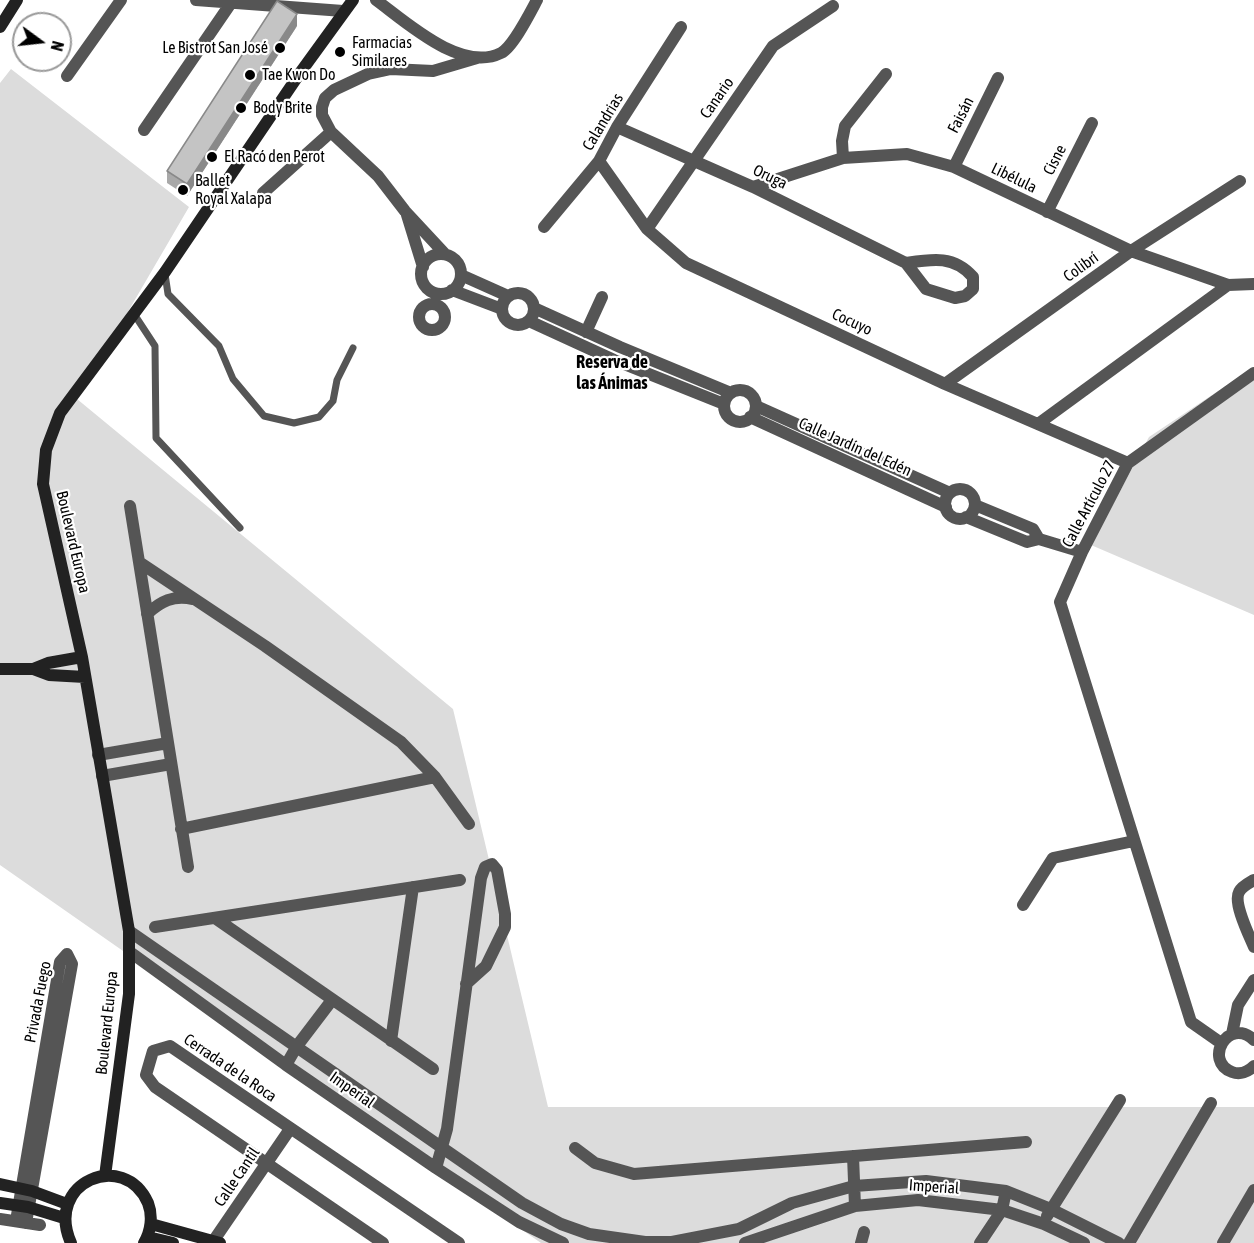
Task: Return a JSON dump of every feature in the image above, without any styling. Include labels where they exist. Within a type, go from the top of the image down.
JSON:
[{"type":"main road","points":[[0,27],[17,0]]},
{"type":"main road","name":"Boulevard Europa","points":[[105,1176],[129,994],[129,931],[82,657],[43,484],[46,450],[60,413],[165,272],[349,3]]},
{"type":"main road","points":[[33,669],[48,663],[82,657]]},
{"type":"main road","points":[[0,669],[33,669],[49,675],[85,677]]},
{"type":"main road","points":[[71,1243],[66,1232],[64,1218],[67,1204],[82,1184],[105,1176],[120,1178],[133,1184],[144,1195],[150,1209],[151,1224],[146,1240],[173,1243]]},
{"type":"main road","points":[[0,1184],[27,1190],[67,1204]]},
{"type":"main road","points":[[0,1203],[24,1206],[64,1218]]},
{"type":"main road","points":[[151,1224],[215,1242]]},
{"type":"street","points":[[67,76],[121,0]]},
{"type":"street","points":[[196,0],[349,3]]},
{"type":"street","points":[[376,0],[434,43],[477,58]]},
{"type":"street","points":[[405,211],[423,267],[425,285],[439,300],[457,286],[461,275],[456,261],[445,254],[405,211],[378,176],[331,132],[322,115],[325,98],[346,83],[368,74],[391,69],[433,71],[503,52],[525,24],[537,0]]},
{"type":"street","points":[[144,130],[232,1]]},
{"type":"street","name":"Canario","points":[[647,229],[773,46],[833,6]]},
{"type":"street","name":"Calandrias","points":[[544,227],[599,161],[617,127],[681,27]]},
{"type":"street","points":[[843,158],[842,141],[845,126],[886,74]]},
{"type":"street","name":"Faisán","points":[[954,166],[998,78]]},
{"type":"street","name":"Cisne","points":[[1047,212],[1092,123]]},
{"type":"street","name":"Oruga","points":[[617,127],[753,187],[906,263]]},
{"type":"street","points":[[263,193],[331,132]]},
{"type":"street","name":"Libélula","points":[[753,187],[843,158],[907,154],[954,166],[1131,251],[1228,285],[1254,284]]},
{"type":"street","name":"Cocuyo","points":[[599,161],[647,229],[686,263],[945,384],[1128,463]]},
{"type":"street","name":"Colibrí","points":[[945,384],[1131,251],[1240,181]]},
{"type":"street","points":[[423,267],[434,256],[445,254]]},
{"type":"street","points":[[936,258],[964,267],[973,277],[973,289],[965,296],[955,298],[926,289],[906,263],[936,258]]},
{"type":"street","points":[[461,275],[508,296]]},
{"type":"street","points":[[1038,424],[1228,285]]},
{"type":"street","points":[[452,290],[502,309]]},
{"type":"street","points":[[518,292],[531,299],[534,308],[529,321],[520,325],[510,323],[502,309],[508,296],[518,292]]},
{"type":"street","points":[[586,332],[602,297]]},
{"type":"street","points":[[534,308],[731,393],[745,391],[753,396],[753,412],[746,420],[735,421],[727,415],[724,404],[731,393]]},
{"type":"street","points":[[529,321],[614,360],[724,404]]},
{"type":"street","points":[[614,360],[620,347]]},
{"type":"street","name":"Calle Artículo 27","points":[[1134,841],[1060,602],[1082,552],[1128,463],[1254,373]]},
{"type":"street","name":"Calle Jardín del Edén","points":[[753,412],[863,460],[950,493]]},
{"type":"street","name":"Calle Jardín del Edén","points":[[863,460],[946,507]]},
{"type":"street","points":[[959,489],[964,490],[972,495],[975,505],[973,512],[957,519],[946,507],[947,497],[959,489]]},
{"type":"street","points":[[975,505],[1033,529],[1040,539]]},
{"type":"street","points":[[130,506],[188,867]]},
{"type":"street","points":[[966,517],[1027,542],[1040,539],[1082,552]]},
{"type":"street","points":[[139,562],[265,646],[401,742],[435,777],[469,824]]},
{"type":"street","points":[[147,614],[168,599],[181,597],[194,599]]},
{"type":"street","points":[[98,754],[168,742]]},
{"type":"street","points":[[102,776],[171,765]]},
{"type":"street","points":[[181,829],[435,777]]},
{"type":"street","points":[[1023,905],[1053,858],[1134,841],[1191,1022],[1221,1043]]},
{"type":"street","points":[[436,1168],[447,1129],[466,984],[480,878],[485,867],[492,864],[497,870],[505,914],[505,927],[486,966],[466,984]]},
{"type":"street","points":[[155,927],[460,880]]},
{"type":"street","points":[[1254,880],[1239,890],[1238,897],[1238,905],[1254,947]]},
{"type":"street","points":[[391,1041],[413,887]]},
{"type":"street","points":[[215,918],[433,1069]]},
{"type":"street","points":[[129,931],[522,1203],[561,1224],[589,1234],[645,1242],[672,1242],[739,1229],[792,1203],[854,1186],[926,1181],[1006,1191],[1051,1209],[1119,1243]]},
{"type":"street","name":"Imperial","points":[[130,952],[286,1065],[436,1168],[519,1222],[562,1243]]},
{"type":"street","name":"Privada Fuego","points":[[21,1222],[41,1105],[60,962],[67,954],[72,964],[41,1105]]},
{"type":"street","points":[[1254,980],[1238,1005],[1232,1034],[1221,1043],[1219,1049],[1221,1062],[1229,1071],[1242,1073],[1254,1066]]},
{"type":"street","points":[[286,1065],[297,1046],[332,1000]]},
{"type":"street","points":[[1232,1034],[1245,1034],[1254,1040]]},
{"type":"street","name":"Cerrada de la Roca","points":[[383,1243],[155,1087],[147,1075],[153,1051],[170,1046],[459,1243]]},
{"type":"street","points":[[1044,1224],[1051,1209],[1120,1100]]},
{"type":"street","points":[[1129,1243],[1211,1103]]},
{"type":"street","name":"Calle Cantil","points":[[215,1242],[290,1129]]},
{"type":"street","points":[[575,1148],[595,1163],[634,1174],[1026,1142]]},
{"type":"street","points":[[853,1156],[855,1206]]},
{"type":"street","points":[[1223,1243],[1254,1190]]},
{"type":"street","points":[[980,1243],[1002,1210],[1006,1191]]},
{"type":"street","name":"Imperial","points":[[743,1243],[855,1206],[918,1200],[1002,1210],[1044,1224],[1084,1243]]},
{"type":"street","points":[[0,1219],[40,1225]]},
{"type":"street","points":[[739,1229],[743,1243]]},
{"type":"lane","points":[[165,272],[168,294],[219,346],[233,380],[264,416],[294,423],[319,417],[333,401],[337,380],[353,348]]},
{"type":"lane","points":[[134,314],[155,346],[156,438],[240,528]]},
{"type":"shaded area","points":[[11,69],[189,207],[77,399],[453,709],[548,1107],[1254,1107],[1254,1243],[541,1243],[0,865],[0,83]]},
{"type":"shaded area","points":[[1254,367],[1254,615],[1091,545],[1149,437]]},
{"type":"building","points":[[277,1],[297,14],[187,184],[167,171]]},
{"type":"place","name":"Le Bistrot San José","points":[[280,48]]},
{"type":"place","name":"Farmacias Similares","points":[[340,52]]},
{"type":"place","name":"Tae Kwon Do","points":[[250,75]]},
{"type":"place","name":"Body Brite","points":[[241,108]]},
{"type":"place","name":"El Racó den Perot","points":[[212,157]]},
{"type":"place","name":"Ballet Royal Xalapa","points":[[183,190]]},
{"type":"district","name":"Reserva de las Ánimas","points":[[612,372]]}]
